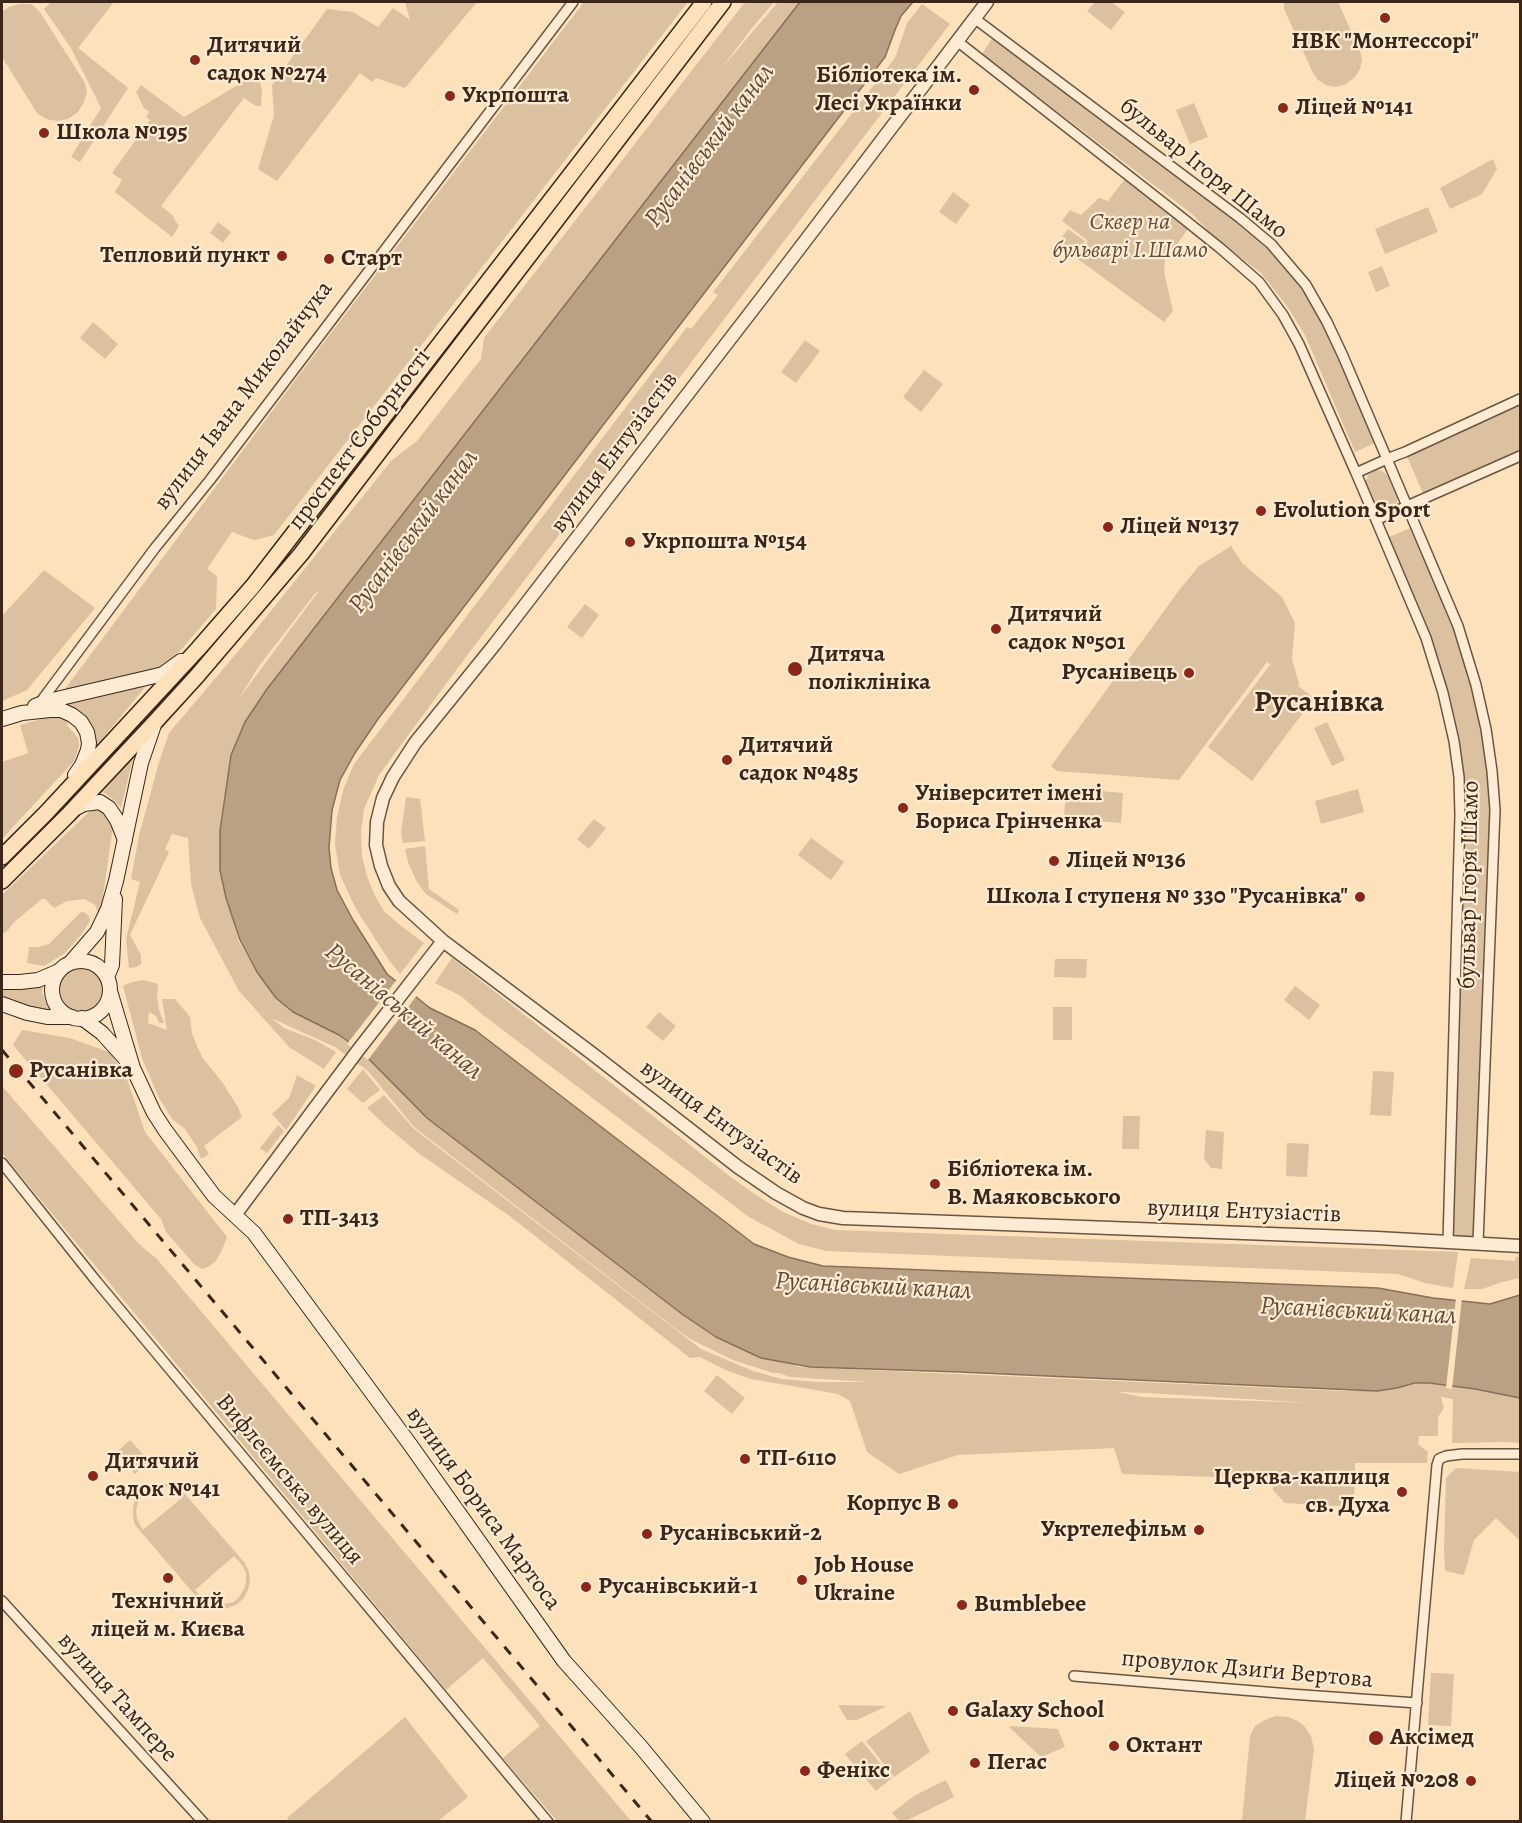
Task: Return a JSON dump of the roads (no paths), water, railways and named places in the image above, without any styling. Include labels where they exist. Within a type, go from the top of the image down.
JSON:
[{"type":"highway","name":"проспект Соборності","points":[[2,857],[46,813],[198,649],[253,586],[704,2]]},
{"type":"highway","name":"проспект Соборності","points":[[2,881],[73,810],[155,722],[301,555],[723,2]]},
{"type":"main road","name":"вулиця Івана Миколайчука","points":[[2,719],[56,699],[164,674],[198,649]]},
{"type":"main road","name":"вулиця Івана Миколайчука","points":[[22,713],[61,710],[81,722],[87,732],[88,750],[82,765],[46,813]]},
{"type":"main road","points":[[2,982],[38,980],[59,971],[87,946],[101,925],[116,881],[141,763],[155,722]]},
{"type":"main road","points":[[73,810],[84,804],[100,802],[109,808],[117,820],[125,840]]},
{"type":"main road","points":[[107,977],[112,965],[116,881]]},
{"type":"main road","points":[[2,1004],[47,1017],[90,1017],[98,1013],[108,1000],[110,991],[107,977],[102,970],[88,962],[71,962]]},
{"type":"main road","points":[[59,971],[54,979],[53,998],[64,1013],[77,1018]]},
{"type":"main road","name":"вулиця Бориса Мартоса","points":[[110,991],[133,1068],[149,1105],[165,1130],[214,1196],[254,1233],[427,1468],[564,1661],[703,1821]]},
{"type":"main road","name":"вулиця Бориса Мартоса","points":[[77,1018],[102,1033],[133,1068]]},
{"type":"street","name":"вулиця Івана Миколайчука","points":[[38,705],[155,548],[210,480],[573,2]]},
{"type":"street","name":"вулиця Ентузіастів","points":[[987,2],[495,644],[415,743],[382,798],[376,845],[389,886],[399,901],[444,941],[594,1054],[738,1167],[776,1194],[819,1214],[843,1218],[1521,1246]]},
{"type":"street","name":"бульвар Ігоря Шамо","points":[[974,18],[1195,182],[1271,244],[1306,285],[1327,322],[1458,626],[1486,729],[1495,810],[1478,1243]]},
{"type":"street","name":"бульвар Ігоря Шамо","points":[[957,41],[1175,212],[1259,282],[1283,315],[1299,344],[1426,638],[1443,693],[1454,741],[1459,777],[1448,1242]]},
{"type":"street","points":[[1356,473],[1521,399]]},
{"type":"street","points":[[1376,520],[1521,456]]},
{"type":"street","points":[[236,1215],[334,1082],[444,941]]},
{"type":"street","name":"Вифлеємська вулиця","points":[[2,1163],[97,1282],[548,1821]]},
{"type":"street","points":[[1406,1821],[1434,1483],[1439,1459],[1461,1454],[1521,1454]]},
{"type":"street","name":"вулиця Тампере","points":[[2,1601],[203,1821]]},
{"type":"street","name":"провулок Дзиґи Вертова","points":[[1074,1676],[1417,1703]]},
{"type":"water","name":"Русанівський канал","points":[[800,2],[913,2],[901,16],[885,57],[378,719],[355,753],[340,780],[332,810],[329,848],[337,890],[387,974],[430,1008],[475,1030],[754,1244],[788,1257],[823,1266],[1378,1288],[1433,1298],[1490,1304],[1520,1295],[1520,1398],[1429,1383],[1415,1383],[1377,1391],[810,1367],[761,1358],[716,1337],[682,1314],[427,1118],[359,1049],[339,1035],[293,1012],[276,998],[257,972],[240,940],[226,898],[220,870],[220,831],[231,755],[245,722],[267,689]]},
{"type":"railway","points":[[2,1050],[652,1822]]},
{"type":"place","name":"НВК \"Монтессорі\"","points":[[1385,18]]},
{"type":"place","name":"Дитячий садок №274","points":[[195,60]]},
{"type":"place","name":"Бібліотека ім. Лесі Українки","points":[[974,90]]},
{"type":"place","name":"Укрпошта","points":[[450,96]]},
{"type":"place","name":"Ліцей №141","points":[[1283,108]]},
{"type":"place","name":"Школа №195","points":[[44,133]]},
{"type":"place","name":"Тепловий пункт","points":[[282,256]]},
{"type":"place","name":"Старт","points":[[329,259]]},
{"type":"place","name":"Evolution Sport","points":[[1261,511]]},
{"type":"place","name":"Ліцей №137","points":[[1108,527]]},
{"type":"place","name":"Укрпошта №154","points":[[630,542]]},
{"type":"place","name":"Дитячий садок №501","points":[[996,629]]},
{"type":"place","name":"Дитяча поліклініка","points":[[795,669]]},
{"type":"place","name":"Русанівець","points":[[1189,673]]},
{"type":"place","name":"Дитячий садок №485","points":[[727,760]]},
{"type":"place","name":"Університет імені Бориса Грінченка","points":[[903,808]]},
{"type":"place","name":"Ліцей №136","points":[[1054,861]]},
{"type":"place","name":"Школа І ступеня № 330 \"Русанівка\"","points":[[1360,897]]},
{"type":"place","name":"Русанівка","points":[[16,1071]]},
{"type":"place","name":"Бібліотека ім. В. Маяковського","points":[[935,1184]]},
{"type":"place","name":"ТП-3413","points":[[288,1219]]},
{"type":"place","name":"ТП-6110","points":[[745,1459]]},
{"type":"place","name":"Дитячий садок №141","points":[[93,1476]]},
{"type":"place","name":"Церква-каплиця св. Духа","points":[[1402,1492]]},
{"type":"place","name":"Корпус В","points":[[953,1504]]},
{"type":"place","name":"Укртелефільм","points":[[1199,1530]]},
{"type":"place","name":"Русанівський-2","points":[[647,1534]]},
{"type":"place","name":"Технічний ліцей м. Києва","points":[[168,1578]]},
{"type":"place","name":"Job House Ukraine","points":[[802,1580]]},
{"type":"place","name":"Русанівський-1","points":[[586,1587]]},
{"type":"place","name":"Bumblebee","points":[[962,1605]]},
{"type":"place","name":"Galaxy School","points":[[953,1711]]},
{"type":"place","name":"Аксімед","points":[[1376,1738]]},
{"type":"place","name":"Октант","points":[[1114,1746]]},
{"type":"place","name":"Пегас","points":[[975,1763]]},
{"type":"place","name":"Фенікс","points":[[805,1771]]},
{"type":"place","name":"Ліцей №208","points":[[1471,1781]]},
{"type":"district","name":"Русанівка","points":[[1319,704]]},
{"type":"park label","name":"Сквер на бульварі І.Шамо","points":[[1130,237]]}]
